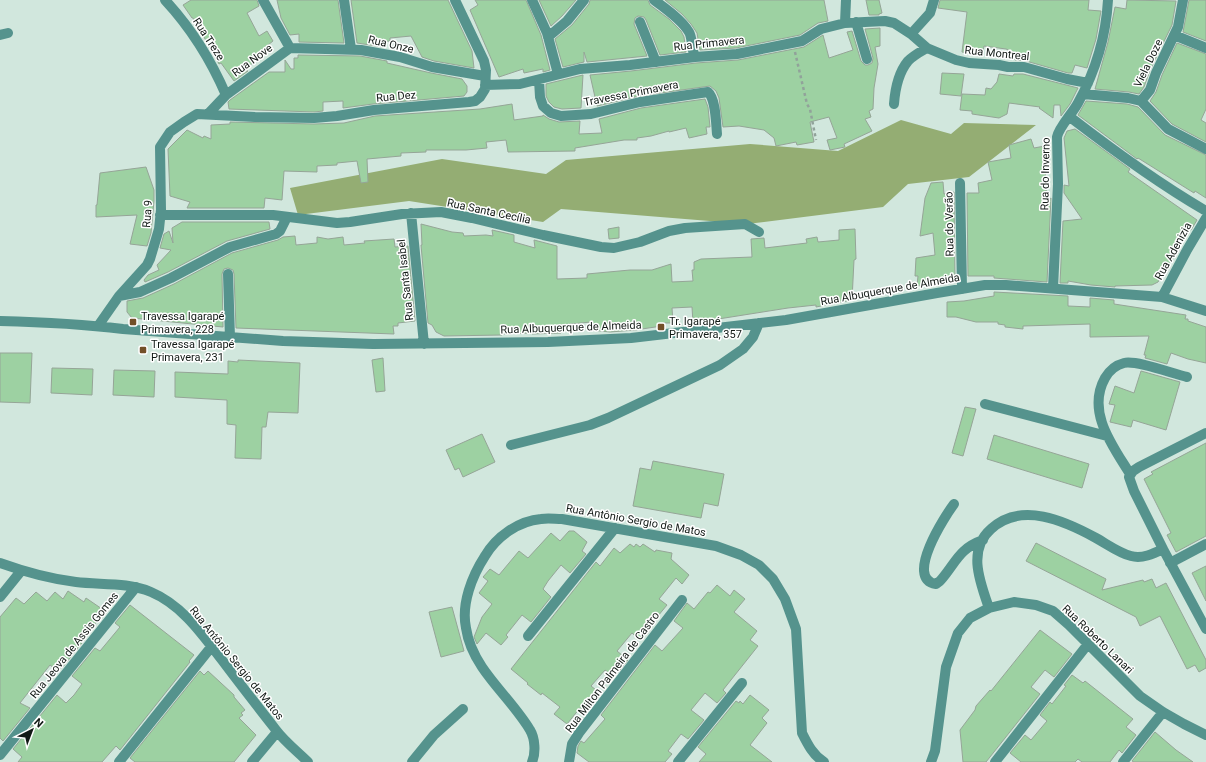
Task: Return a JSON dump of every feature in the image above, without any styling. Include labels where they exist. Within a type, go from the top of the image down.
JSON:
[{"type":"street","name":"Rua Treze","points":[[165,0],[198,42],[219,77],[226,95]]},
{"type":"street","name":"Rua Nove","points":[[208,114],[226,95],[290,48],[263,0]]},
{"type":"street","points":[[344,0],[351,49]]},
{"type":"street","points":[[455,0],[484,61],[486,70],[485,81]]},
{"type":"street","points":[[532,0],[542,20],[548,37],[558,74]]},
{"type":"street","points":[[548,37],[567,21],[584,0]]},
{"type":"street","points":[[654,0],[671,12],[689,33],[695,57]]},
{"type":"street","points":[[845,23],[846,0]]},
{"type":"street","points":[[910,34],[930,13],[934,0]]},
{"type":"street","name":"Rua do Inverno","points":[[1053,288],[1058,184],[1058,131],[1070,117],[1088,82],[1100,48],[1105,26],[1108,0]]},
{"type":"street","name":"Viela Doze","points":[[1083,94],[1128,98],[1140,101],[1150,90],[1156,72],[1178,27],[1183,0]]},
{"type":"street","name":"Rua Primavera","points":[[485,81],[520,84],[580,69],[630,66],[695,57],[737,54],[806,39],[821,29],[845,23],[885,21],[894,23],[910,34]]},
{"type":"street","points":[[640,22],[656,62]]},
{"type":"street","points":[[856,22],[867,59]]},
{"type":"street","name":"Rua Montreal","points":[[910,34],[927,48],[956,60],[969,63],[1024,67],[1067,79],[1088,82]]},
{"type":"street","points":[[1174,35],[1206,48]]},
{"type":"street","name":"Rua Onze","points":[[290,48],[361,50],[400,57],[485,81]]},
{"type":"street","points":[[894,104],[898,84],[904,68],[914,56],[927,48]]},
{"type":"street","name":"Travessa Primavera","points":[[539,80],[540,97],[543,106],[551,113],[561,116],[591,114],[640,102],[708,92],[711,94],[713,100],[717,134]]},
{"type":"street","name":"Rua Dez","points":[[208,114],[255,117],[314,118],[397,108],[451,104],[476,100],[485,89],[485,81]]},
{"type":"street","points":[[1140,101],[1168,129],[1206,149]]},
{"type":"street","name":"Rua 9","points":[[98,326],[119,296],[147,265],[150,259],[159,229],[160,147],[162,142],[170,132],[197,114],[208,114]]},
{"type":"street","points":[[1070,117],[1143,172],[1172,192],[1206,212]]},
{"type":"street","name":"Rua do Verão","points":[[960,183],[962,289]]},
{"type":"street","name":"Rua Santa Cecília","points":[[160,215],[255,215],[337,223],[411,213],[441,212],[543,235],[614,248],[640,242],[669,231],[685,228],[745,224],[759,232]]},
{"type":"street","name":"Rua Santa Isabel","points":[[411,213],[424,344]]},
{"type":"street","points":[[119,296],[140,292],[171,278],[230,246],[276,234],[280,231],[287,217]]},
{"type":"street","name":"Rua Adenizia","points":[[1162,297],[1206,218]]},
{"type":"street","points":[[228,274],[230,338]]},
{"type":"street","name":"Rua Albuquerque de Almeida","points":[[0,321],[98,326],[230,338],[373,344],[548,342],[631,338],[786,320],[962,289],[1006,285],[1162,297],[1206,311]]},
{"type":"street","points":[[511,445],[608,418],[720,365],[743,349],[753,337],[759,323]]},
{"type":"street","points":[[1187,377],[1136,363],[1125,363],[1116,366],[1102,383],[1099,395],[1100,416],[1107,436],[1130,474],[1130,483],[1163,550],[1206,629]]},
{"type":"street","points":[[985,404],[1107,436]]},
{"type":"street","points":[[1130,474],[1139,467],[1206,432]]},
{"type":"street","points":[[954,504],[945,517],[931,544],[926,558],[925,576],[928,580],[936,584],[963,551],[972,544],[983,540]]},
{"type":"street","points":[[989,608],[979,579],[977,565],[978,552],[983,540],[990,530],[1002,520],[1014,516],[1027,514],[1042,516],[1066,523],[1131,556],[1147,556],[1163,550]]},
{"type":"street","name":"Rua Antônio Sergio de Matos","points":[[532,762],[534,744],[530,730],[482,667],[471,647],[466,627],[466,607],[471,585],[478,566],[490,548],[504,533],[520,525],[539,519],[562,519],[716,546],[741,555],[759,565],[773,580],[785,599],[796,628],[802,733],[809,748],[819,759],[824,762]]},
{"type":"street","points":[[528,636],[615,528]]},
{"type":"street","points":[[1170,563],[1206,544]]},
{"type":"street","name":"Rua Antônio Sergio de Matos","points":[[0,563],[21,571],[78,582],[136,587],[151,592],[173,604],[190,620],[212,646],[277,732],[308,762]]},
{"type":"street","points":[[0,597],[21,571]]},
{"type":"street","name":"Rua Jeova de Assis Gomes","points":[[0,755],[136,587]]},
{"type":"street","name":"Rua Milton Palmeira de Castro","points":[[569,762],[572,744],[578,733],[682,600]]},
{"type":"street","name":"Rua Roberto Lanari","points":[[930,762],[935,751],[946,667],[950,651],[958,633],[970,618],[989,608],[1014,602],[1036,604],[1053,611],[1140,696],[1163,712],[1206,735]]},
{"type":"street","points":[[995,762],[1088,644]]},
{"type":"street","points":[[119,762],[212,646]]},
{"type":"street","points":[[678,762],[742,683]]},
{"type":"street","points":[[412,762],[434,735],[463,709]]},
{"type":"street","points":[[1123,762],[1163,712]]},
{"type":"street","points":[[252,762],[277,732]]},
{"type":"path","points":[[794,42],[794,49],[807,104],[810,109],[816,140]]},
{"type":"green space","points":[[901,120],[951,134],[964,123],[1036,125],[969,177],[908,184],[883,207],[747,224],[561,209],[543,222],[409,201],[298,215],[290,188],[442,159],[546,174],[566,160],[750,144],[838,151]]},
{"type":"building","points":[[191,0],[257,0],[259,6],[247,13],[259,36],[267,31],[273,41],[263,49],[265,54],[242,71],[248,71],[234,81],[221,63],[219,64],[193,18],[183,5]]},
{"type":"building","points":[[277,0],[338,0],[344,43],[299,42],[299,34],[290,35],[281,18]]},
{"type":"building","points":[[351,0],[448,0],[472,51],[474,68],[434,61],[422,57],[411,36],[390,38],[390,41],[382,42],[383,47],[357,43]]},
{"type":"building","points":[[475,0],[526,0],[541,35],[550,70],[543,72],[543,69],[524,73],[523,69],[499,77],[470,10],[478,5]]},
{"type":"building","points":[[539,0],[576,0],[551,26]]},
{"type":"building","points":[[590,0],[648,0],[650,5],[669,19],[681,31],[684,37],[686,52],[660,55],[646,20],[644,17],[638,16],[635,18],[634,24],[647,56],[587,62],[584,52],[584,62],[563,67],[555,39],[572,25],[589,4]]},
{"type":"building","points":[[665,0],[824,0],[828,21],[818,23],[800,35],[736,48],[700,50],[697,33],[691,24],[682,14]]},
{"type":"building","points":[[866,0],[879,0],[882,13],[879,15],[869,15]]},
{"type":"building","points":[[940,0],[1089,0],[1088,10],[1101,11],[1096,39],[1087,68],[1075,65],[1072,73],[1068,73],[1026,61],[1015,60],[1016,53],[1006,49],[984,46],[982,56],[962,52],[967,12],[938,8]]},
{"type":"building","points":[[1127,0],[1176,1],[1172,25],[1150,70],[1144,87],[1139,94],[1095,89],[1108,42],[1115,7],[1126,9]]},
{"type":"building","points":[[1189,0],[1206,0],[1206,41],[1183,32]]},
{"type":"building","points":[[880,28],[880,46],[875,47],[878,64],[874,88],[873,109],[869,111],[871,117],[865,119],[872,131],[844,144],[845,147],[830,150],[827,140],[837,138],[829,117],[810,122],[814,142],[797,145],[796,142],[776,146],[774,138],[764,130],[739,126],[723,127],[719,98],[716,91],[710,86],[639,96],[597,106],[590,75],[696,63],[738,60],[804,47],[823,35],[829,58],[853,50],[847,32],[852,31],[861,61],[865,65],[868,65],[872,63],[873,58],[865,29]]},
{"type":"building","points":[[1177,43],[1206,54],[1206,109],[1201,120],[1206,123],[1206,142],[1172,124],[1150,101],[1156,92]]},
{"type":"building","points":[[298,55],[360,56],[387,61],[387,63],[462,79],[467,86],[467,92],[464,96],[343,108],[343,101],[323,102],[323,111],[314,112],[229,109],[228,102],[230,100],[269,72],[285,72],[285,60],[291,69],[294,69],[294,58],[298,58]]},
{"type":"building","points":[[942,73],[964,74],[961,96],[940,94]]},
{"type":"building","points":[[999,74],[1013,76],[1014,74],[1023,74],[1078,88],[1070,104],[1061,116],[1060,105],[1054,105],[1053,118],[1039,108],[1040,107],[1009,103],[1007,114],[999,118],[972,114],[972,111],[960,110],[962,94],[985,95],[986,88],[991,89],[997,82]]},
{"type":"building","points":[[583,75],[581,108],[562,109],[554,107],[549,102],[546,96],[546,84]]},
{"type":"building","points":[[705,99],[708,107],[710,127],[706,127],[707,134],[689,138],[686,128],[637,138],[637,140],[624,140],[575,148],[575,151],[508,152],[506,140],[486,142],[487,148],[466,150],[426,150],[426,152],[401,153],[401,156],[367,159],[368,182],[361,183],[357,161],[337,163],[337,165],[317,166],[317,172],[284,171],[282,200],[265,198],[264,208],[187,208],[190,202],[170,196],[168,149],[187,130],[203,138],[204,136],[211,139],[211,125],[230,124],[230,122],[314,124],[344,123],[375,116],[480,109],[512,104],[514,120],[543,115],[549,119],[559,122],[580,121],[579,134],[602,133],[599,119],[641,108]]},
{"type":"building","points":[[1086,101],[1127,104],[1138,107],[1165,135],[1206,155],[1206,198],[1195,191],[1194,193],[1138,158],[1137,159],[1078,115]]},
{"type":"building","points":[[1075,129],[1130,169],[1128,172],[1197,220],[1191,230],[1188,228],[1174,248],[1178,250],[1158,282],[1152,285],[1115,287],[1068,281],[1068,283],[1060,283],[1063,221],[1082,219],[1064,193],[1064,185],[1069,186],[1064,138],[1067,131]]},
{"type":"building","points":[[1031,139],[1034,148],[1050,145],[1049,162],[1046,165],[1045,183],[1047,183],[1045,202],[1051,198],[1047,282],[994,278],[994,276],[968,276],[967,193],[979,193],[978,183],[992,180],[988,162],[1011,158],[1009,145]]},
{"type":"building","points":[[146,167],[154,190],[151,233],[147,246],[130,244],[137,215],[96,217],[100,173]]},
{"type":"building","points":[[943,182],[944,194],[954,192],[955,281],[917,286],[918,276],[915,276],[916,258],[935,255],[933,233],[920,236],[925,198],[931,183]]},
{"type":"building","points":[[182,222],[269,222],[270,229],[227,241],[168,272],[145,282],[144,280],[148,275],[159,270],[157,265],[171,250],[160,248],[164,234],[169,231],[173,243],[172,228]]},
{"type":"building","points":[[421,224],[452,232],[463,233],[464,236],[493,236],[492,230],[514,235],[514,242],[535,248],[534,240],[557,246],[557,279],[587,278],[587,274],[630,270],[652,270],[671,264],[672,282],[693,281],[692,270],[694,270],[694,262],[701,259],[752,257],[751,239],[764,238],[765,248],[807,243],[806,239],[817,237],[818,242],[839,240],[839,230],[855,229],[856,259],[854,260],[852,300],[816,307],[816,305],[788,308],[693,323],[692,307],[672,308],[673,323],[663,323],[662,326],[635,330],[610,332],[591,330],[591,322],[561,325],[561,333],[444,336],[436,332],[432,325],[428,323],[421,245]]},
{"type":"building","points":[[619,227],[619,238],[609,239],[608,229]]},
{"type":"building","points":[[295,236],[296,245],[317,243],[317,237],[328,239],[343,237],[344,245],[365,243],[364,241],[394,239],[395,247],[408,246],[415,321],[398,323],[398,326],[393,326],[394,334],[236,328],[234,274],[233,270],[228,268],[224,269],[222,274],[223,327],[132,318],[127,312],[127,301],[143,298],[174,284],[232,253],[278,240],[283,237]]},
{"type":"building","points":[[994,292],[1068,296],[1068,306],[1090,307],[1090,298],[1114,300],[1114,304],[1186,315],[1185,319],[1188,319],[1188,321],[1206,327],[1206,363],[1171,353],[1167,364],[1145,358],[1146,355],[1144,355],[1149,336],[1090,337],[1090,324],[1023,326],[1023,329],[1005,327],[1005,325],[998,324],[998,322],[976,322],[956,317],[947,317],[947,302],[994,296]]},
{"type":"building","points":[[0,353],[32,353],[30,403],[0,402]]},
{"type":"building","points":[[383,358],[385,391],[376,392],[372,360]]},
{"type":"building","points":[[238,360],[300,363],[298,413],[268,412],[266,427],[262,427],[261,459],[235,458],[236,425],[227,424],[227,400],[175,397],[175,372],[228,374],[228,361],[238,362]]},
{"type":"building","points":[[52,368],[93,369],[92,395],[51,393]]},
{"type":"building","points":[[114,370],[155,371],[154,397],[113,395]]},
{"type":"building","points":[[1141,371],[1180,382],[1166,430],[1133,420],[1131,427],[1110,422],[1115,405],[1109,404],[1115,386],[1134,393]]},
{"type":"building","points":[[965,407],[976,409],[963,456],[952,453]]},
{"type":"building","points":[[482,434],[495,462],[463,477],[459,468],[455,470],[446,450]]},
{"type":"building","points":[[994,435],[1089,464],[1082,488],[987,459]]},
{"type":"building","points":[[1206,443],[1206,536],[1176,552],[1167,535],[1171,533],[1144,479],[1153,474],[1151,472]]},
{"type":"building","points":[[653,461],[724,474],[718,506],[704,503],[701,518],[633,506],[640,468],[651,470]]},
{"type":"building","points":[[569,531],[574,531],[587,542],[582,551],[586,554],[570,573],[561,565],[548,581],[543,589],[551,597],[531,622],[522,615],[506,635],[508,637],[501,645],[486,633],[477,644],[474,637],[482,617],[492,604],[479,593],[488,581],[483,577],[490,569],[499,575],[519,551],[528,558],[551,533],[560,541]]},
{"type":"building","points":[[1036,543],[1106,579],[1102,590],[1143,580],[1144,582],[1152,579],[1156,588],[1166,583],[1206,660],[1206,668],[1199,672],[1195,665],[1187,669],[1160,616],[1140,626],[1136,617],[1026,561]]},
{"type":"building","points":[[630,544],[634,547],[636,544],[640,547],[643,544],[655,552],[656,550],[672,553],[671,559],[689,575],[682,584],[676,578],[659,599],[667,605],[639,639],[632,633],[617,651],[628,660],[614,677],[605,670],[591,686],[601,694],[591,707],[587,704],[582,709],[580,708],[567,724],[554,714],[560,707],[542,693],[541,695],[511,669],[596,562],[600,566],[614,548],[620,553]]},
{"type":"building","points":[[1206,566],[1206,601],[1192,573]]},
{"type":"building","points":[[717,585],[730,596],[734,590],[745,599],[734,612],[757,631],[750,640],[758,646],[723,690],[726,693],[717,703],[705,693],[691,710],[704,720],[688,739],[681,734],[668,751],[672,754],[665,762],[589,762],[577,753],[578,746],[581,741],[584,743],[605,719],[601,715],[655,645],[662,651],[683,628],[674,621],[687,603],[694,609],[708,592],[710,593]]},
{"type":"building","points":[[68,591],[84,602],[86,598],[105,611],[62,668],[61,667],[58,671],[50,665],[20,703],[30,708],[3,741],[0,738],[0,617],[16,598],[24,604],[36,592],[47,601],[55,592],[63,599]]},
{"type":"building","points":[[130,605],[194,655],[189,661],[190,662],[120,750],[116,746],[102,762],[18,762],[22,757],[13,749],[57,695],[66,703],[74,695],[82,684],[72,676],[95,648],[100,651],[120,627],[115,623]]},
{"type":"building","points":[[452,607],[464,651],[441,657],[429,612]]},
{"type":"building","points":[[1040,630],[1072,654],[1054,677],[1045,670],[1031,687],[1040,694],[986,762],[963,762],[960,730],[975,710],[976,706],[990,690],[991,691]]},
{"type":"building","points":[[200,671],[204,675],[208,671],[234,695],[245,710],[241,713],[243,715],[239,718],[256,735],[234,762],[135,762],[130,758]]},
{"type":"building","points":[[1072,675],[1083,683],[1085,681],[1133,719],[1126,727],[1136,735],[1122,753],[1119,750],[1110,762],[1082,762],[1078,759],[1075,762],[1021,762],[1010,753],[1025,735],[1031,740],[1047,721],[1040,715],[1050,702],[1052,704],[1066,686],[1064,685]]},
{"type":"building","points":[[750,695],[769,710],[762,718],[767,723],[750,745],[772,762],[699,762],[706,754],[698,747],[736,701],[739,703],[740,701],[743,704]]},
{"type":"building","points":[[1155,732],[1176,750],[1193,762],[1132,761]]},
{"type":"place","name":"Travessa Igarapé Primavera, 228","points":[[133,322]]},
{"type":"place","name":"Tr. Igarapé Primavera, 357","points":[[661,327]]},
{"type":"place","name":"Travessa Igarapé Primavera, 231","points":[[143,350]]}]
